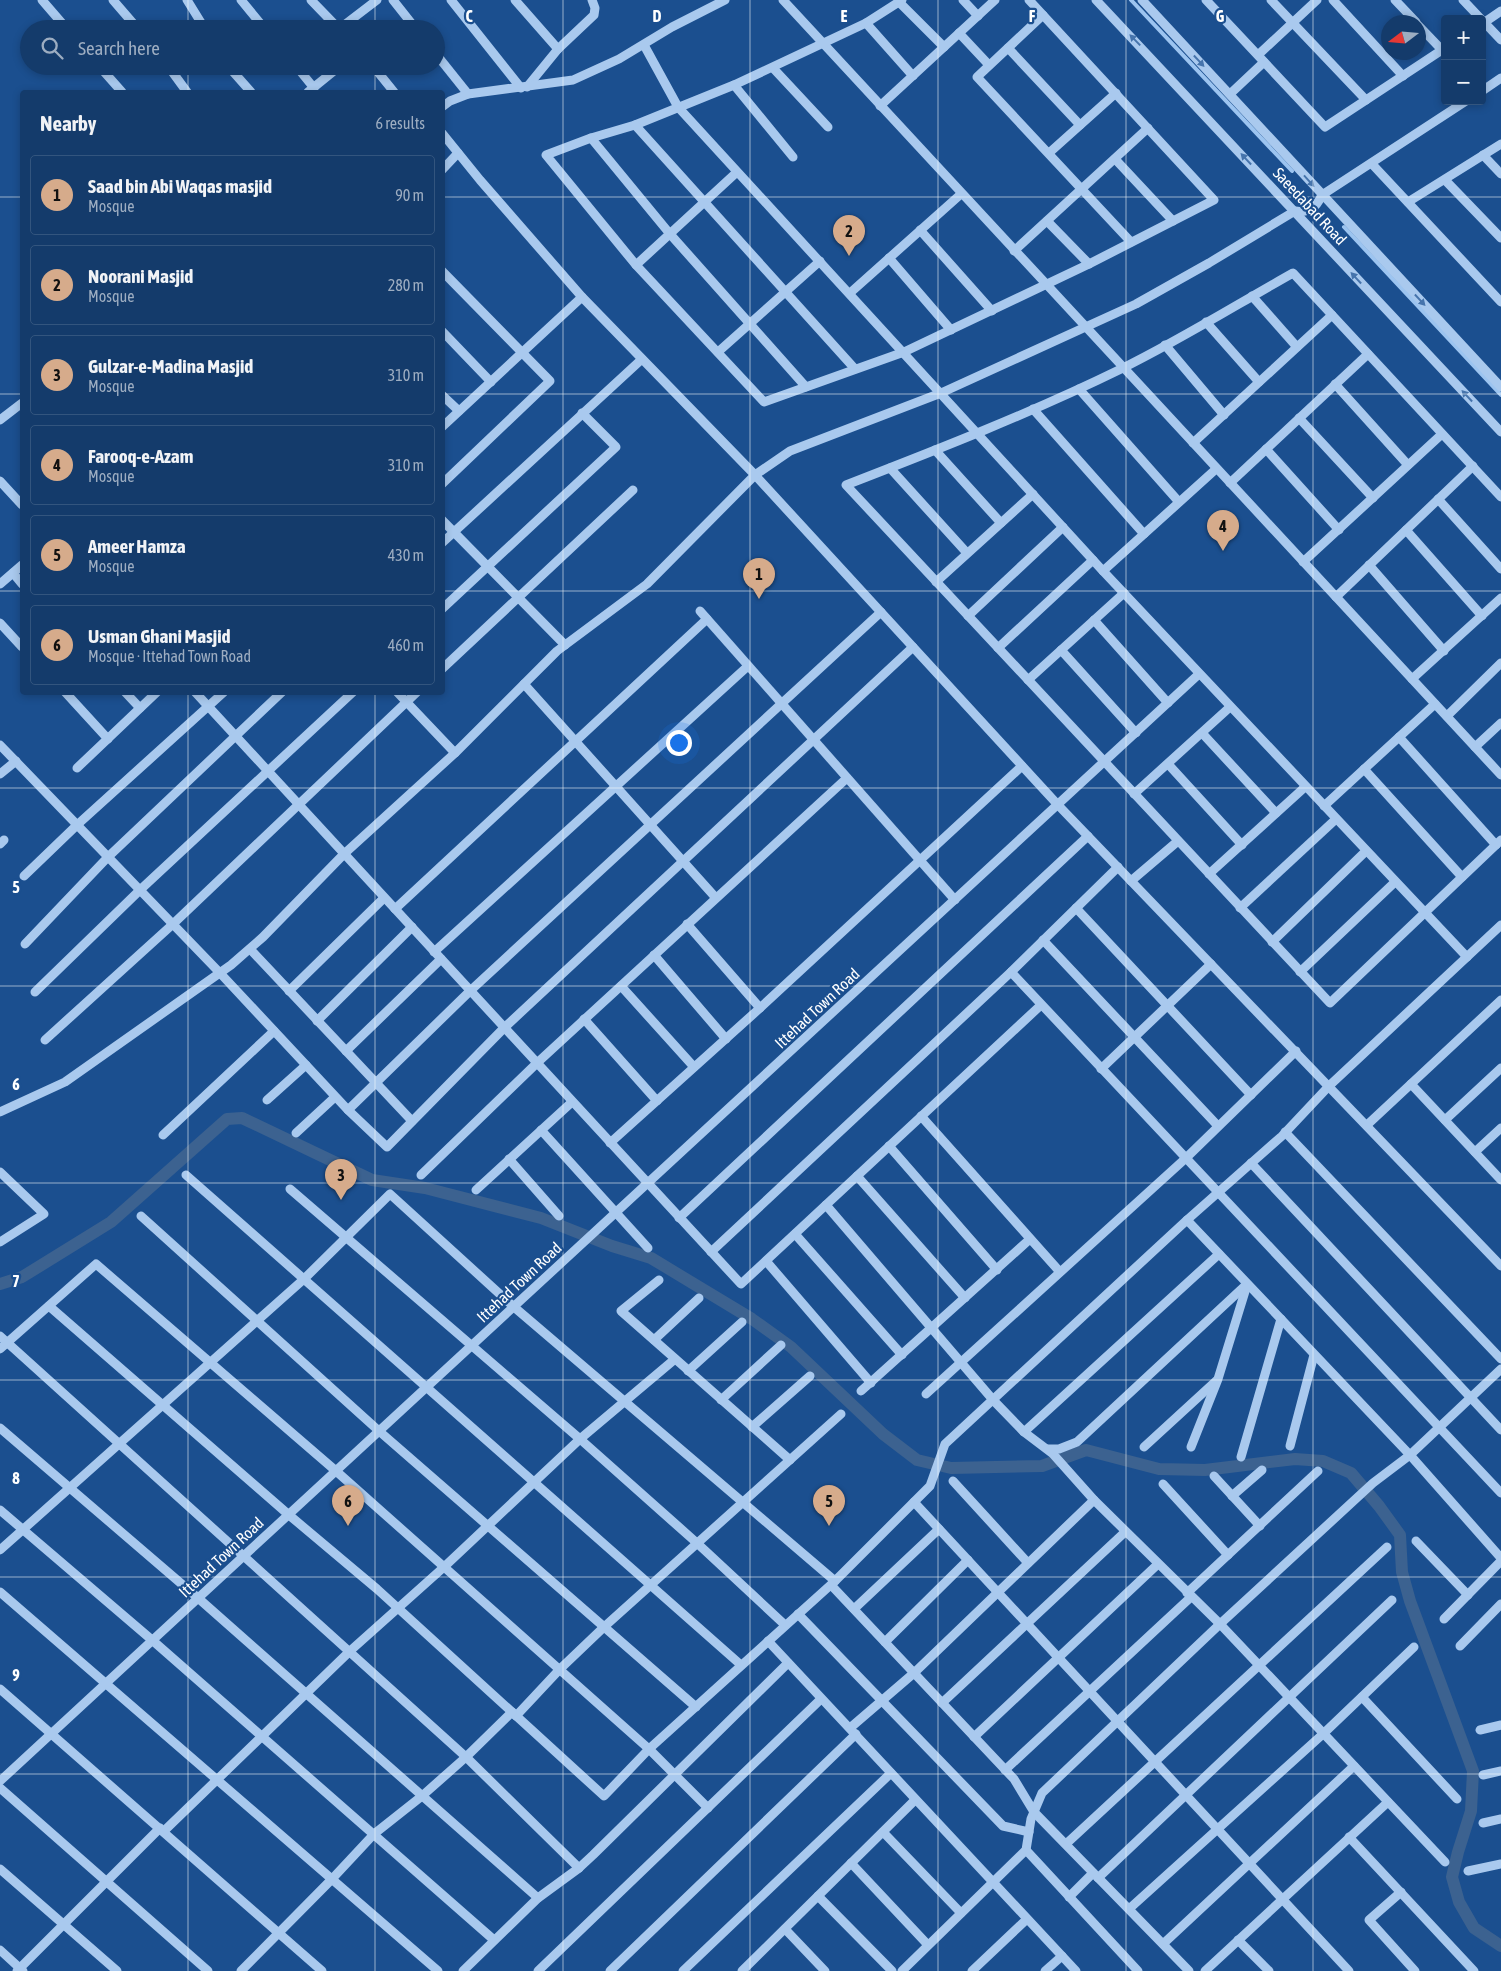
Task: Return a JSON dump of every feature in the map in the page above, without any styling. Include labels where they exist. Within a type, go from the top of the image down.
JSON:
[{"type":"street","points":[[42,0],[59,20]]},
{"type":"street","points":[[112,0],[130,20]]},
{"type":"street","points":[[187,0],[199,20]]},
{"type":"street","points":[[241,0],[258,20]]},
{"type":"street","points":[[311,0],[330,20]]},
{"type":"street","points":[[351,20],[377,0]]},
{"type":"street","points":[[393,0],[409,20]]},
{"type":"street","points":[[451,0],[524,87]]},
{"type":"street","points":[[515,0],[558,49]]},
{"type":"street","points":[[524,87],[558,49],[594,15],[595,8],[592,0]]},
{"type":"street","points":[[445,105],[468,94],[574,80],[644,45],[672,27],[724,0]]},
{"type":"street","points":[[782,0],[1501,775]]},
{"type":"street","points":[[963,0],[978,16]]},
{"type":"street","points":[[880,106],[995,0]]},
{"type":"street","points":[[944,47],[901,1],[866,23],[734,85],[635,125],[546,154],[636,265],[764,402],[904,352],[1089,264],[1214,200],[1029,0]]},
{"type":"street","name":"Saeedabad Road","points":[[1096,0],[1501,432]]},
{"type":"street","name":"Saeedabad Road","points":[[1142,0],[1501,386]]},
{"type":"street","points":[[1206,0],[1325,127],[1441,50]]},
{"type":"street","points":[[1271,0],[1366,100]]},
{"type":"street","points":[[1230,94],[1292,23],[1317,0]]},
{"type":"street","points":[[1333,0],[1403,76]]},
{"type":"street","points":[[1395,0],[1409,15]]},
{"type":"street","points":[[1463,0],[1477,15]]},
{"type":"street","points":[[1486,19],[1501,11]]},
{"type":"street","points":[[1043,15],[977,77],[1131,242]]},
{"type":"street","points":[[866,23],[913,76]]},
{"type":"street","points":[[1486,24],[1501,40]]},
{"type":"street","points":[[959,33],[990,65]]},
{"type":"street","points":[[1426,33],[1441,47]]},
{"type":"street","points":[[644,45],[678,107],[1103,571],[1467,957]]},
{"type":"street","points":[[1008,48],[1080,125]]},
{"type":"street","points":[[445,65],[468,94]]},
{"type":"street","points":[[773,68],[828,127]]},
{"type":"street","points":[[107,75],[120,90]]},
{"type":"street","points":[[175,75],[186,90]]},
{"type":"street","points":[[236,75],[249,90]]},
{"type":"street","points":[[302,75],[311,90],[329,75]]},
{"type":"street","points":[[380,75],[392,90]]},
{"type":"street","points":[[1486,88],[1501,78]]},
{"type":"street","points":[[734,85],[793,156]]},
{"type":"street","points":[[1049,153],[1116,93]]},
{"type":"street","points":[[0,1112],[65,1082],[220,973],[250,949],[344,854],[455,753],[565,645],[647,584],[755,475],[790,451],[941,393],[1136,304],[1209,263],[1294,211],[1305,213],[1318,204],[1322,195],[1460,105]]},
{"type":"street","points":[[635,125],[855,369]]},
{"type":"street","points":[[1014,251],[1148,128]]},
{"type":"street","points":[[445,137],[582,297],[755,475],[1058,805],[1501,1266]]},
{"type":"street","points":[[591,138],[670,234],[806,387]]},
{"type":"street","points":[[1408,202],[1501,144]]},
{"type":"street","points":[[445,167],[458,153]]},
{"type":"street","points":[[1483,155],[1501,174]]},
{"type":"street","points":[[1116,158],[1173,220]]},
{"type":"street","points":[[1372,164],[1500,299]]},
{"type":"street","points":[[636,265],[737,172]]},
{"type":"street","points":[[1444,180],[1501,238]]},
{"type":"street","points":[[850,293],[961,194]]},
{"type":"street","points":[[1048,221],[1089,264]]},
{"type":"street","points":[[920,230],[992,311]]},
{"type":"street","points":[[889,258],[951,330]]},
{"type":"street","points":[[718,352],[820,261]]},
{"type":"street","points":[[1399,737],[1498,843],[1330,1004],[846,485],[978,434],[1079,389],[1123,368],[1293,273],[1501,497]]},
{"type":"street","points":[[445,274],[550,381],[445,481]]},
{"type":"street","points":[[1252,296],[1297,347]]},
{"type":"street","points":[[445,424],[582,297]]},
{"type":"street","points":[[1193,444],[1332,314]]},
{"type":"street","points":[[1206,322],[1259,382]]},
{"type":"street","points":[[445,334],[491,382]]},
{"type":"street","points":[[1165,345],[1224,415]]},
{"type":"street","points":[[1230,483],[1368,354]]},
{"type":"street","points":[[445,540],[642,358]]},
{"type":"street","points":[[1336,384],[1408,465]]},
{"type":"street","points":[[1079,389],[1179,502]]},
{"type":"street","points":[[445,397],[459,411]]},
{"type":"street","points":[[1,418],[20,404]]},
{"type":"street","points":[[1033,409],[1144,534]]},
{"type":"street","points":[[445,606],[616,447],[582,413]]},
{"type":"street","points":[[1299,418],[1373,498]]},
{"type":"street","points":[[1303,562],[1442,434]]},
{"type":"street","points":[[1266,449],[1339,530]]},
{"type":"street","points":[[935,450],[1001,523]]},
{"type":"street","points":[[1336,597],[1473,466]]},
{"type":"street","points":[[890,468],[968,553]]},
{"type":"street","points":[[1103,571],[1216,468]]},
{"type":"street","points":[[0,480],[20,503]]},
{"type":"street","points":[[445,666],[632,490]]},
{"type":"street","points":[[936,582],[1033,494]]},
{"type":"street","points":[[1438,499],[1501,569]]},
{"type":"street","points":[[445,523],[565,645]]},
{"type":"street","points":[[968,616],[1063,527]]},
{"type":"street","points":[[1406,530],[1482,616]]},
{"type":"street","points":[[998,648],[1093,560]]},
{"type":"street","points":[[1369,565],[1444,651]]},
{"type":"street","points":[[0,584],[20,567]]},
{"type":"street","points":[[13,574],[20,582]]},
{"type":"street","points":[[1028,680],[1124,593]]},
{"type":"street","points":[[1412,679],[1501,598]]},
{"type":"street","points":[[700,612],[955,900]]},
{"type":"street","points":[[348,1110],[470,991],[880,612]]},
{"type":"street","points":[[395,909],[707,620]]},
{"type":"street","points":[[1094,620],[1168,703]]},
{"type":"street","points":[[0,623],[20,645]]},
{"type":"street","points":[[0,745],[220,973],[335,1097],[387,1147],[504,1028],[913,647]]},
{"type":"street","points":[[1061,650],[1136,732]]},
{"type":"street","points":[[1446,716],[1501,663]]},
{"type":"street","points":[[434,952],[748,666]]},
{"type":"street","name":"Ittehad Town Road","points":[[0,1781],[1199,674]]},
{"type":"street","points":[[524,684],[716,898]]},
{"type":"street","points":[[68,695],[108,739]]},
{"type":"street","points":[[128,695],[140,708]]},
{"type":"street","points":[[77,768],[154,695]]},
{"type":"street","points":[[198,695],[740,1284],[1041,1005]]},
{"type":"street","points":[[24,876],[77,825],[221,695]]},
{"type":"street","points":[[25,944],[108,857],[279,695]]},
{"type":"street","points":[[35,992],[140,890],[350,695]]},
{"type":"street","points":[[400,695],[455,753]]},
{"type":"street","points":[[45,1040],[173,924],[414,695]]},
{"type":"street","points":[[1324,806],[1435,704]]},
{"type":"street","points":[[1134,794],[1230,707]]},
{"type":"street","points":[[1475,747],[1501,723]]},
{"type":"street","points":[[1202,733],[1276,813]]},
{"type":"street","points":[[0,774],[16,761]]},
{"type":"street","points":[[1168,764],[1242,845]]},
{"type":"street","points":[[610,1143],[760,1008],[1022,766]]},
{"type":"street","points":[[1364,769],[1462,877]]},
{"type":"street","points":[[421,1175],[584,1019],[847,778]]},
{"type":"street","points":[[1209,874],[1305,786]]},
{"type":"street","points":[[1240,908],[1336,819]]},
{"type":"street","points":[[680,1218],[1088,836]]},
{"type":"street","points":[[1131,881],[1178,841]]},
{"type":"street","points":[[1272,942],[1366,851]]},
{"type":"street","points":[[711,1252],[1011,972],[1118,867]]},
{"type":"street","points":[[1300,972],[1395,882]]},
{"type":"street","points":[[289,991],[384,898]]},
{"type":"street","points":[[1076,908],[1251,1094]]},
{"type":"street","points":[[687,924],[760,1008]]},
{"type":"street","points":[[49,1306],[397,1607],[604,1796],[649,1749],[833,1582],[930,1486],[945,1444],[994,1401],[1187,1220],[1252,1163],[1329,1086],[1501,925]]},
{"type":"street","points":[[317,1021],[412,927]]},
{"type":"street","points":[[1043,940],[1218,1126]]},
{"type":"street","points":[[250,949],[412,1121]]},
{"type":"street","points":[[654,955],[726,1039]]},
{"type":"street","points":[[346,1051],[441,959]]},
{"type":"street","points":[[1101,1069],[1211,964]]},
{"type":"street","points":[[1011,972],[1501,1493]]},
{"type":"street","points":[[621,986],[694,1067]]},
{"type":"street","points":[[1367,1125],[1501,1000]]},
{"type":"street","points":[[584,1019],[657,1101]]},
{"type":"street","points":[[163,1135],[274,1031]]},
{"type":"street","points":[[926,1394],[1186,1158],[1296,1051]]},
{"type":"street","points":[[267,1100],[306,1065]]},
{"type":"street","points":[[1445,1120],[1501,1068]]},
{"type":"street","points":[[1411,1084],[1501,1180]]},
{"type":"street","points":[[296,1133],[335,1097]]},
{"type":"street","points":[[476,1190],[572,1102]]},
{"type":"street","points":[[921,1116],[1060,1272]]},
{"type":"street","points":[[1475,1152],[1501,1128]]},
{"type":"street","points":[[541,1130],[613,1216],[648,1248]]},
{"type":"street","points":[[1285,1132],[1501,1359]]},
{"type":"street","points":[[889,1146],[997,1270]]},
{"type":"street","points":[[509,1159],[559,1216]]},
{"type":"street","points":[[1252,1163],[1501,1430]]},
{"type":"street","points":[[0,1172],[44,1214],[0,1242]]},
{"type":"street","points":[[186,1175],[741,1665]]},
{"type":"street","points":[[857,1176],[965,1298]]},
{"type":"street","points":[[290,1189],[580,1439],[698,1544],[785,1625]]},
{"type":"street","points":[[0,1550],[304,1279],[390,1194],[514,1307],[743,1502],[833,1582],[854,1609],[1014,1779],[1034,1812],[1187,1970]]},
{"type":"street","points":[[826,1205],[994,1401],[1024,1432],[1050,1452],[1125,1532],[1220,1624],[1445,1862]]},
{"type":"street","points":[[141,1216],[379,1431],[696,1707]]},
{"type":"street","points":[[1187,1220],[1410,1455],[1501,1558]]},
{"type":"street","points":[[794,1234],[902,1355]]},
{"type":"street","points":[[861,1391],[1030,1239]]},
{"type":"street","points":[[1024,1432],[1219,1254]]},
{"type":"street","points":[[766,1261],[871,1383]]},
{"type":"street","points":[[0,1349],[96,1264],[336,1471],[649,1749],[708,1808]]},
{"type":"street","points":[[659,1280],[621,1311],[790,1460]]},
{"type":"street","points":[[1191,1448],[1218,1379],[1247,1284]]},
{"type":"street","points":[[1050,1452],[1076,1442],[1247,1284]]},
{"type":"street","points":[[654,1340],[699,1298]]},
{"type":"street","points":[[1242,1457],[1281,1319]]},
{"type":"street","points":[[688,1371],[742,1322]]},
{"type":"street","points":[[0,1336],[466,1758],[579,1868]]},
{"type":"street","points":[[721,1400],[780,1345]]},
{"type":"street","points":[[1290,1446],[1314,1355]]},
{"type":"street","points":[[0,1950],[20,1970],[107,1881],[397,1607],[444,1567],[580,1439],[675,1359]]},
{"type":"street","points":[[902,1971],[1026,1850],[1034,1812],[1042,1793],[1356,1498],[1410,1455],[1501,1369]]},
{"type":"street","points":[[752,1427],[810,1376]]},
{"type":"street","points":[[1144,1446],[1218,1379]]},
{"type":"street","points":[[241,1971],[280,1934],[374,1834],[466,1758],[604,1627],[652,1586],[841,1414]]},
{"type":"street","points":[[0,1428],[198,1598],[538,1898]]},
{"type":"street","points":[[1232,1496],[1262,1470]]},
{"type":"street","points":[[1005,1770],[1090,1692],[1228,1555],[1318,1471]]},
{"type":"street","points":[[1214,1476],[1260,1526]]},
{"type":"street","points":[[953,1481],[1028,1563]]},
{"type":"street","points":[[1163,1484],[1228,1555]]},
{"type":"street","points":[[610,1971],[882,1701],[914,1673],[1094,1500]]},
{"type":"street","points":[[914,1502],[1349,1971]]},
{"type":"street","points":[[0,1510],[152,1640],[494,1940]]},
{"type":"street","points":[[854,1609],[939,1529]]},
{"type":"street","points":[[942,1702],[1125,1532]]},
{"type":"street","points":[[1416,1541],[1468,1595]]},
{"type":"street","points":[[1066,1844],[1387,1547]]},
{"type":"street","points":[[885,1642],[968,1560]]},
{"type":"street","points":[[1444,1619],[1501,1562]]},
{"type":"street","points":[[974,1736],[1158,1564]]},
{"type":"street","points":[[0,1592],[438,1971]]},
{"type":"street","points":[[1069,1897],[1186,1795],[1392,1600]]},
{"type":"street","points":[[1460,1646],[1501,1604]]},
{"type":"street","points":[[798,1614],[1003,1826],[1029,1832]]},
{"type":"street","points":[[768,1641],[1076,1971]]},
{"type":"street","points":[[1129,1909],[1323,1734],[1414,1647]]},
{"type":"street","points":[[466,1970],[538,1898],[579,1868],[788,1663]]},
{"type":"street","points":[[0,1688],[322,1971]]},
{"type":"street","points":[[1362,1697],[1457,1799]]},
{"type":"street","points":[[538,1971],[822,1698]]},
{"type":"street","points":[[1480,1730],[1501,1725]]},
{"type":"street","points":[[1163,1944],[1354,1766]]},
{"type":"street","points":[[1483,1775],[1501,1771]]},
{"type":"street","points":[[683,1971],[891,1773]]},
{"type":"street","points":[[0,1788],[208,1971]]},
{"type":"street","points":[[744,1971],[916,1800]]},
{"type":"street","points":[[1205,1971],[1388,1802]]},
{"type":"street","points":[[1483,1823],[1501,1819]]},
{"type":"street","points":[[883,1832],[961,1913]]},
{"type":"street","points":[[1349,1837],[1474,1971]]},
{"type":"street","points":[[1026,1850],[1138,1971]]},
{"type":"street","points":[[851,1863],[928,1945]]},
{"type":"street","points":[[1468,1871],[1501,1864]]},
{"type":"street","points":[[0,1869],[117,1971]]},
{"type":"street","points":[[1401,1892],[1369,1920],[1415,1971]]},
{"type":"street","points":[[818,1896],[892,1971]]},
{"type":"street","points":[[972,1971],[1027,1920]]},
{"type":"street","points":[[785,1929],[825,1971]]},
{"type":"street","points":[[1238,1940],[1269,1971]]},
{"type":"street","points":[[1045,1971],[1062,1956]]},
{"type":"waterway","points":[[1131,0],[1292,171]]},
{"type":"waterway","points":[[1344,227],[1501,395]]},
{"type":"waterway","points":[[0,1284],[22,1277],[111,1222],[227,1119],[242,1118],[372,1180],[425,1188],[541,1218],[612,1246],[651,1258],[752,1319],[791,1347],[883,1434],[917,1460],[951,1468],[1042,1466],[1086,1450],[1159,1469],[1205,1470],[1295,1459],[1323,1461],[1351,1473],[1379,1506],[1400,1535],[1402,1572],[1410,1601],[1473,1771],[1471,1811],[1452,1877],[1459,1902],[1474,1928],[1501,1946]]},
{"type":"place","name":"Noorani Masjid","points":[[849,256]]},
{"type":"place","name":"Farooq-e-Azam","points":[[1223,551]]},
{"type":"place","name":"Saad bin Abi Waqas masjid","points":[[759,599]]},
{"type":"place","name":"Gulzar-e-Madina Masjid","points":[[341,1200]]},
{"type":"place","name":"Usman Ghani Masjid","points":[[348,1526]]},
{"type":"place","name":"Ameer Hamza","points":[[829,1526]]}]
